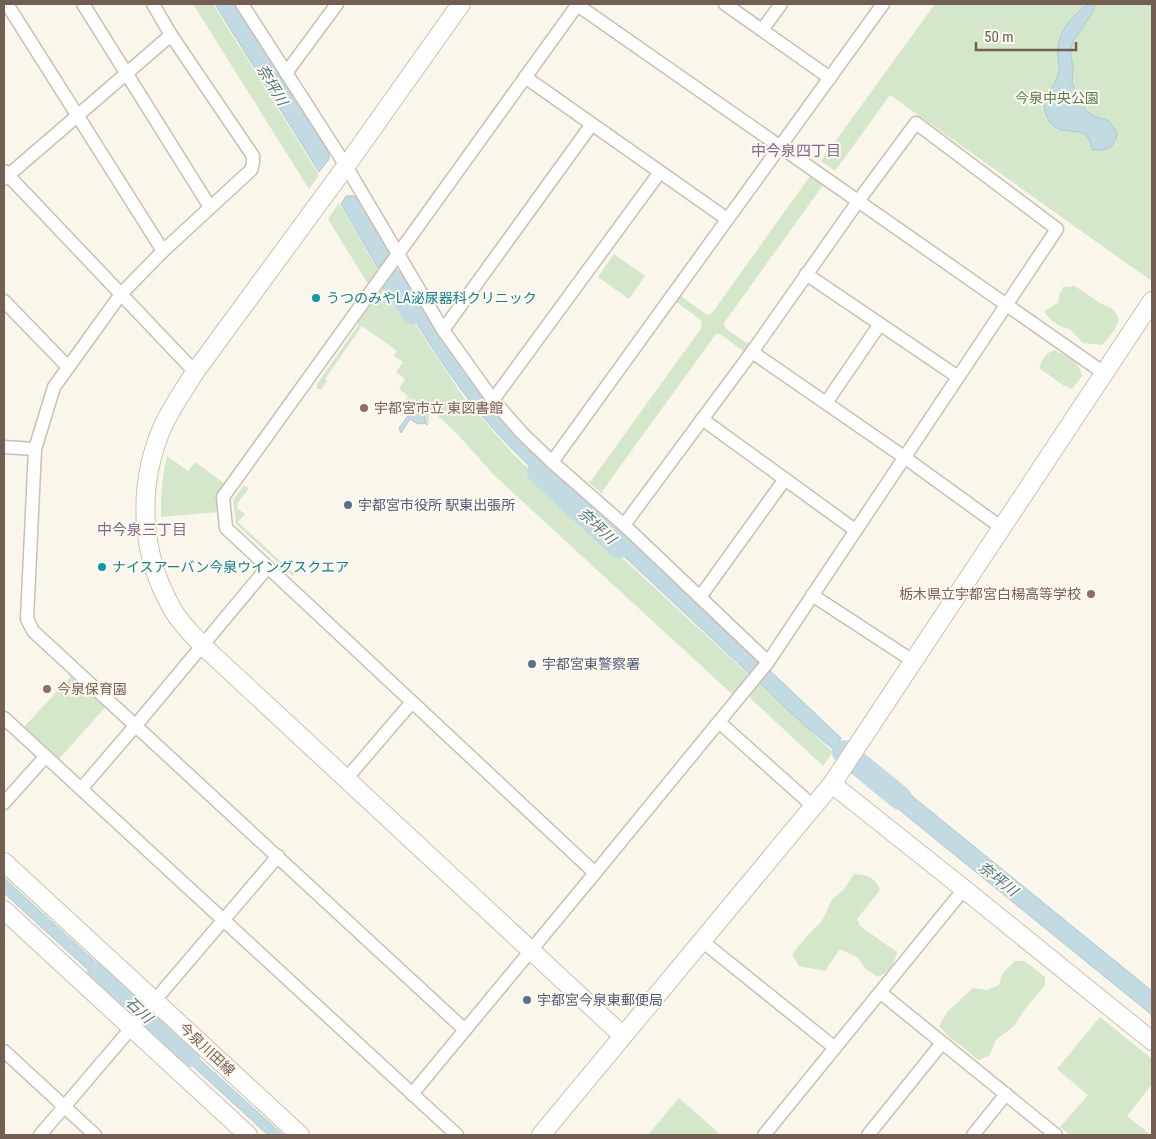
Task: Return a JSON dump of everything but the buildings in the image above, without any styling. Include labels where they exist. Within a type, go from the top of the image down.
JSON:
[{"type":"street","points":[[6,4],[163,252]]},
{"type":"street","points":[[83,4],[210,207]]},
{"type":"street","points":[[153,4],[171,35],[253,156],[253,163],[250,170],[120,294],[54,386],[35,449],[27,618],[33,631],[465,1030]]},
{"type":"street","points":[[242,4],[346,166],[443,330],[493,400],[522,433],[700,597],[765,665]]},
{"type":"street","points":[[286,73],[337,4]]},
{"type":"street","points":[[461,4],[346,166],[195,372],[163,426],[148,472],[145,497],[148,546],[156,573],[173,611],[202,645],[623,1036]]},
{"type":"street","points":[[595,873],[226,528],[223,497],[577,4],[1104,373]]},
{"type":"street","points":[[725,4],[830,78]]},
{"type":"street","points":[[762,30],[781,4]]},
{"type":"street","points":[[552,462],[883,4]]},
{"type":"street","points":[[171,35],[78,116],[5,175],[195,372]]},
{"type":"street","points":[[525,77],[728,219]]},
{"type":"street","points":[[412,1094],[765,665],[1008,304],[1056,229],[916,123],[806,274],[752,352],[624,525]]},
{"type":"street","points":[[443,330],[592,124]]},
{"type":"street","points":[[493,400],[660,172]]},
{"type":"street","points":[[806,274],[958,377]]},
{"type":"street","points":[[4,301],[68,367]]},
{"type":"street","points":[[541,1135],[832,784],[1152,301]]},
{"type":"street","points":[[826,403],[880,324]]},
{"type":"street","points":[[752,352],[904,457],[1002,528]]},
{"type":"street","points":[[702,419],[855,530]]},
{"type":"street","points":[[4,448],[35,449]]},
{"type":"street","points":[[700,597],[785,479]]},
{"type":"street","points":[[81,789],[267,568]]},
{"type":"street","points":[[812,595],[913,661]]},
{"type":"street","points":[[346,779],[412,702]]},
{"type":"street","points":[[4,718],[457,1135]]},
{"type":"street","points":[[719,722],[814,806]]},
{"type":"street","points":[[4,803],[45,757]]},
{"type":"street","points":[[832,784],[1152,1041]]},
{"type":"street","points":[[40,1135],[278,856]]},
{"type":"street","name":"今泉川田線","points":[[4,862],[300,1135]]},
{"type":"street","points":[[764,1135],[964,889]]},
{"type":"street","points":[[4,910],[248,1135]]},
{"type":"street","points":[[702,941],[835,1048]]},
{"type":"street","points":[[881,993],[1056,1135]]},
{"type":"street","points":[[868,1135],[942,1043]]},
{"type":"street","points":[[4,1051],[95,1135]]},
{"type":"street","points":[[973,1135],[1006,1094]]},
{"type":"green space","points":[[193,4],[213,4],[319,175],[309,189]]},
{"type":"green space","name":"今泉中央公園","points":[[935,4],[1152,4],[1152,276],[1150,280],[890,95],[835,171],[821,161]]},
{"type":"green space","points":[[810,176],[823,185],[724,323],[725,328],[746,343],[750,342],[742,353],[742,350],[720,334],[716,334],[603,490],[603,495],[588,481],[591,481],[702,327],[701,320],[678,303],[674,303],[681,292],[682,297],[707,315],[712,313]]},
{"type":"green space","points":[[339,203],[378,270],[368,284],[328,219]]},
{"type":"green space","points":[[614,254],[645,276],[629,299],[598,277]]},
{"type":"green space","points":[[387,281],[464,398],[515,456],[559,497],[572,483],[604,513],[590,528],[749,675],[733,695],[496,477],[446,423],[423,404],[410,397],[429,413],[429,424],[425,422],[424,415],[405,401],[408,396],[399,389],[405,379],[396,372],[403,362],[394,356],[397,351],[362,326],[325,379],[327,381],[321,390],[317,388],[317,384],[359,324],[357,322]]},
{"type":"green space","points":[[1075,286],[1100,303],[1113,309],[1119,319],[1114,331],[1102,345],[1083,343],[1070,329],[1055,323],[1044,311],[1058,303],[1063,287]]},
{"type":"green space","points":[[1055,350],[1076,363],[1081,371],[1082,376],[1072,389],[1039,368],[1047,354]]},
{"type":"green space","points":[[167,456],[188,471],[195,462],[229,487],[220,512],[161,517],[162,487]]},
{"type":"green space","points":[[244,485],[249,488],[237,504],[238,509],[245,514],[238,522],[293,573],[300,565],[293,576],[236,524],[233,500]]},
{"type":"green space","points":[[74,673],[107,705],[59,759],[24,727]]},
{"type":"green space","points":[[759,684],[833,752],[823,766],[749,697]]},
{"type":"green space","points":[[854,874],[873,879],[880,890],[857,919],[860,926],[897,952],[893,964],[885,973],[878,977],[866,969],[858,958],[840,949],[825,971],[799,966],[792,954],[822,921],[831,901],[844,889]]},
{"type":"green space","points":[[1015,961],[1025,961],[1045,977],[1045,985],[1014,1026],[996,1040],[989,1056],[978,1060],[951,1039],[939,1026],[947,1012],[973,988],[987,990],[999,985],[1002,974]]},
{"type":"green space","points":[[1100,1017],[1152,1059],[1152,1084],[1127,1116],[1151,1135],[1070,1135],[1060,1127],[1088,1095],[1057,1069]]},
{"type":"green space","points":[[679,1098],[721,1135],[648,1135]]},
{"type":"water","points":[[215,4],[235,4],[329,153],[329,159],[319,172]]},
{"type":"water","points":[[1089,4],[1095,5],[1091,15],[1074,40],[1070,52],[1073,66],[1072,83],[1086,111],[1096,117],[1109,121],[1117,132],[1116,139],[1111,147],[1102,150],[1092,150],[1088,137],[1080,132],[1055,127],[1051,124],[1044,107],[1044,98],[1053,86],[1058,74],[1059,40],[1073,17]]},
{"type":"water","points":[[346,196],[357,196],[388,249],[388,255],[378,268],[341,204]]},
{"type":"water","points":[[405,274],[460,362],[570,484],[560,495],[501,438],[449,373],[394,288]]},
{"type":"water","points":[[405,401],[424,415],[425,422],[428,425],[424,423],[418,424],[410,419],[401,433],[399,428],[411,412],[402,405]]},
{"type":"water","points":[[605,514],[841,738],[833,749],[805,726],[593,527]]},
{"type":"water","points":[[880,770],[1152,991],[1152,1015],[870,786]]},
{"type":"water","points":[[4,878],[127,991],[119,998],[4,893]]},
{"type":"water","points":[[167,1030],[283,1135],[268,1135],[161,1037]]},
{"type":"waterway","name":"奈坪川","points":[[392,280],[413,312]]},
{"type":"waterway","name":"奈坪川","points":[[539,472],[619,546]]},
{"type":"waterway","name":"奈坪川","points":[[844,752],[900,798]]},
{"type":"waterway","name":"石川","points":[[99,973],[188,1055]]},
{"type":"place","name":"うつのみやLA泌尿器科クリニック","points":[[316,298]]},
{"type":"place","name":"宇都宮市立 東図書館","points":[[364,408]]},
{"type":"place","name":"宇都宮市役所 駅東出張所","points":[[348,505]]},
{"type":"place","name":"ナイスアーバン今泉ウイングスクエア","points":[[102,567]]},
{"type":"place","name":"栃木県立宇都宮白楊高等学校","points":[[1091,594]]},
{"type":"place","name":"宇都宮東警察署","points":[[532,664]]},
{"type":"place","name":"今泉保育園","points":[[47,689]]},
{"type":"place","name":"宇都宮今泉東郵便局","points":[[527,1000]]},
{"type":"district","name":"中今泉四丁目","points":[[796,151]]},
{"type":"district","name":"中今泉三丁目","points":[[142,530]]}]
